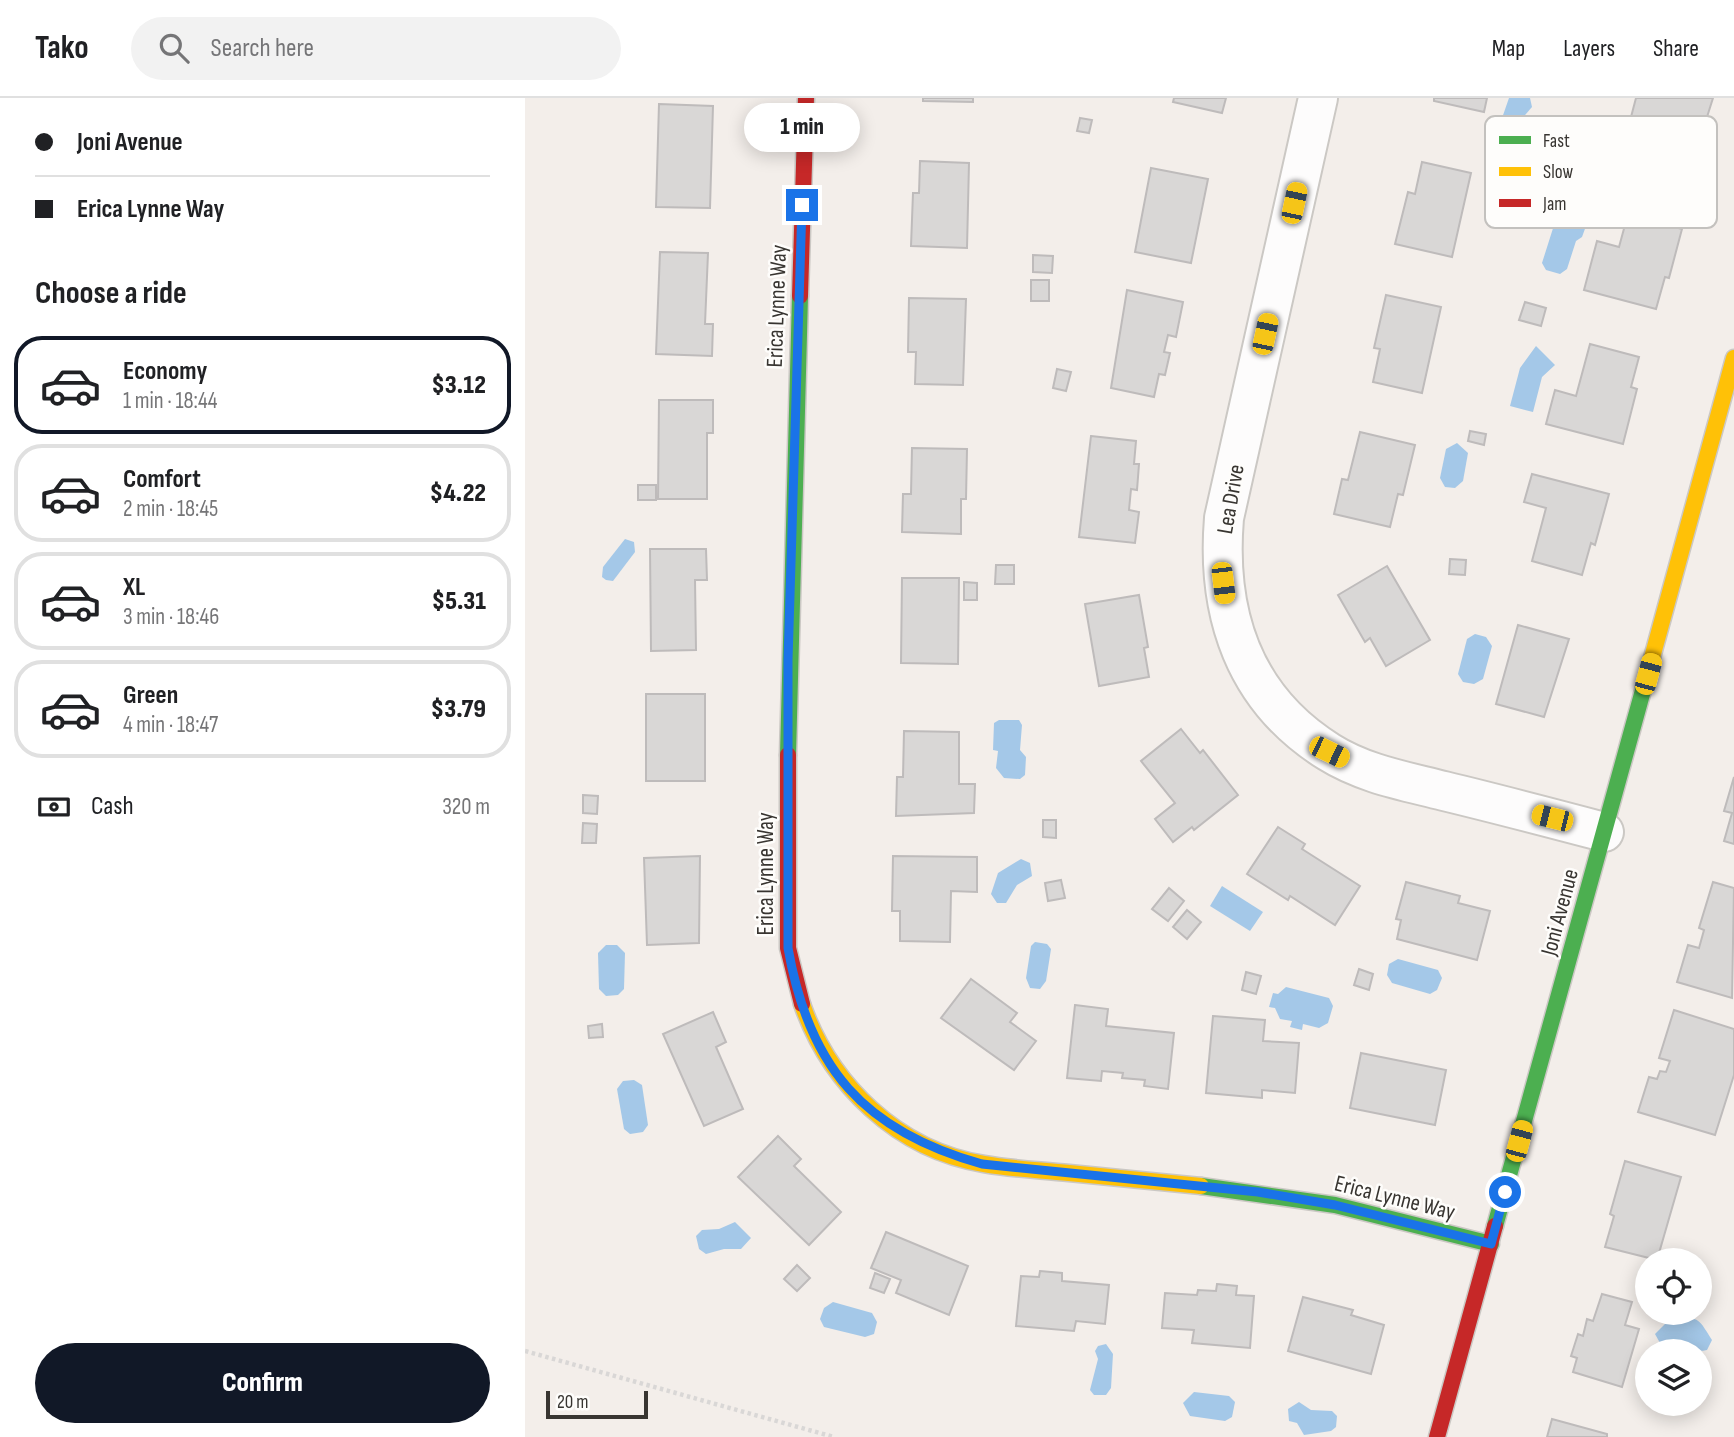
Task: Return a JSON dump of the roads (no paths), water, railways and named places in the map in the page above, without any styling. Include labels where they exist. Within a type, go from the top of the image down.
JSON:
[{"type":"street","name":"Erica Lynne Way","points":[[806,98],[788,660],[788,948],[796,993],[812,1035],[836,1074],[864,1105],[901,1133],[942,1153],[982,1164],[1284,1196],[1335,1205],[1491,1244]]},
{"type":"street","name":"Lea Drive","points":[[1318,98],[1224,518],[1220,562],[1226,606],[1241,651],[1263,689],[1291,722],[1339,757],[1369,771],[1604,832]]},
{"type":"street","name":"Joni Avenue","points":[[1437,1437],[1734,358]]},
{"type":"water","points":[[1509,98],[1530,98],[1532,107],[1524,116],[1503,116]]},
{"type":"water","points":[[1553,228],[1585,228],[1582,237],[1576,241],[1567,269],[1560,274],[1546,270],[1542,263]]},
{"type":"water","points":[[1536,346],[1555,365],[1542,377],[1533,412],[1510,406],[1520,368]]},
{"type":"water","points":[[1457,443],[1468,453],[1463,481],[1455,488],[1445,487],[1440,478],[1446,449]]},
{"type":"water","points":[[625,539],[634,542],[635,552],[613,581],[606,580],[602,577],[603,567]]},
{"type":"water","points":[[1475,634],[1486,637],[1492,646],[1483,679],[1474,684],[1463,682],[1458,674],[1467,639]]},
{"type":"water","points":[[999,720],[1019,720],[1022,725],[1020,750],[1026,757],[1025,775],[1020,779],[1004,778],[996,768],[998,751],[993,750],[994,723]]},
{"type":"water","points":[[1021,859],[1030,863],[1032,876],[1017,885],[1006,903],[997,903],[991,894],[998,873]]},
{"type":"water","points":[[1222,886],[1263,912],[1250,931],[1210,906]]},
{"type":"water","points":[[1035,942],[1047,944],[1051,949],[1046,981],[1040,989],[1030,988],[1026,978],[1031,946]]},
{"type":"water","points":[[606,945],[617,945],[625,953],[624,989],[618,995],[606,996],[599,989],[598,953]]},
{"type":"water","points":[[1398,959],[1438,970],[1442,978],[1437,990],[1430,994],[1392,983],[1387,975],[1389,964]]},
{"type":"water","points":[[1286,987],[1329,998],[1333,1006],[1328,1023],[1319,1028],[1303,1024],[1302,1030],[1290,1027],[1292,1021],[1280,1019],[1275,1008],[1269,1007],[1273,993],[1278,994]]},
{"type":"water","points":[[634,1080],[642,1085],[648,1125],[643,1132],[630,1134],[624,1129],[617,1089],[623,1081]]},
{"type":"water","points":[[735,1222],[751,1238],[741,1249],[724,1249],[706,1254],[699,1249],[696,1236],[702,1230],[719,1229]]},
{"type":"water","points":[[833,1302],[872,1313],[877,1322],[874,1334],[865,1337],[824,1327],[820,1319],[824,1308]]},
{"type":"water","points":[[1664,1325],[1702,1325],[1711,1339],[1658,1339],[1655,1334]]},
{"type":"water","points":[[1106,1344],[1113,1354],[1111,1388],[1106,1395],[1094,1395],[1090,1390],[1098,1359],[1095,1351],[1098,1346]]},
{"type":"water","points":[[1194,1392],[1229,1396],[1235,1402],[1232,1417],[1225,1421],[1190,1416],[1183,1403]]},
{"type":"water","points":[[1299,1402],[1311,1410],[1332,1411],[1337,1416],[1336,1427],[1331,1431],[1304,1435],[1297,1423],[1289,1421],[1288,1409]]}]
